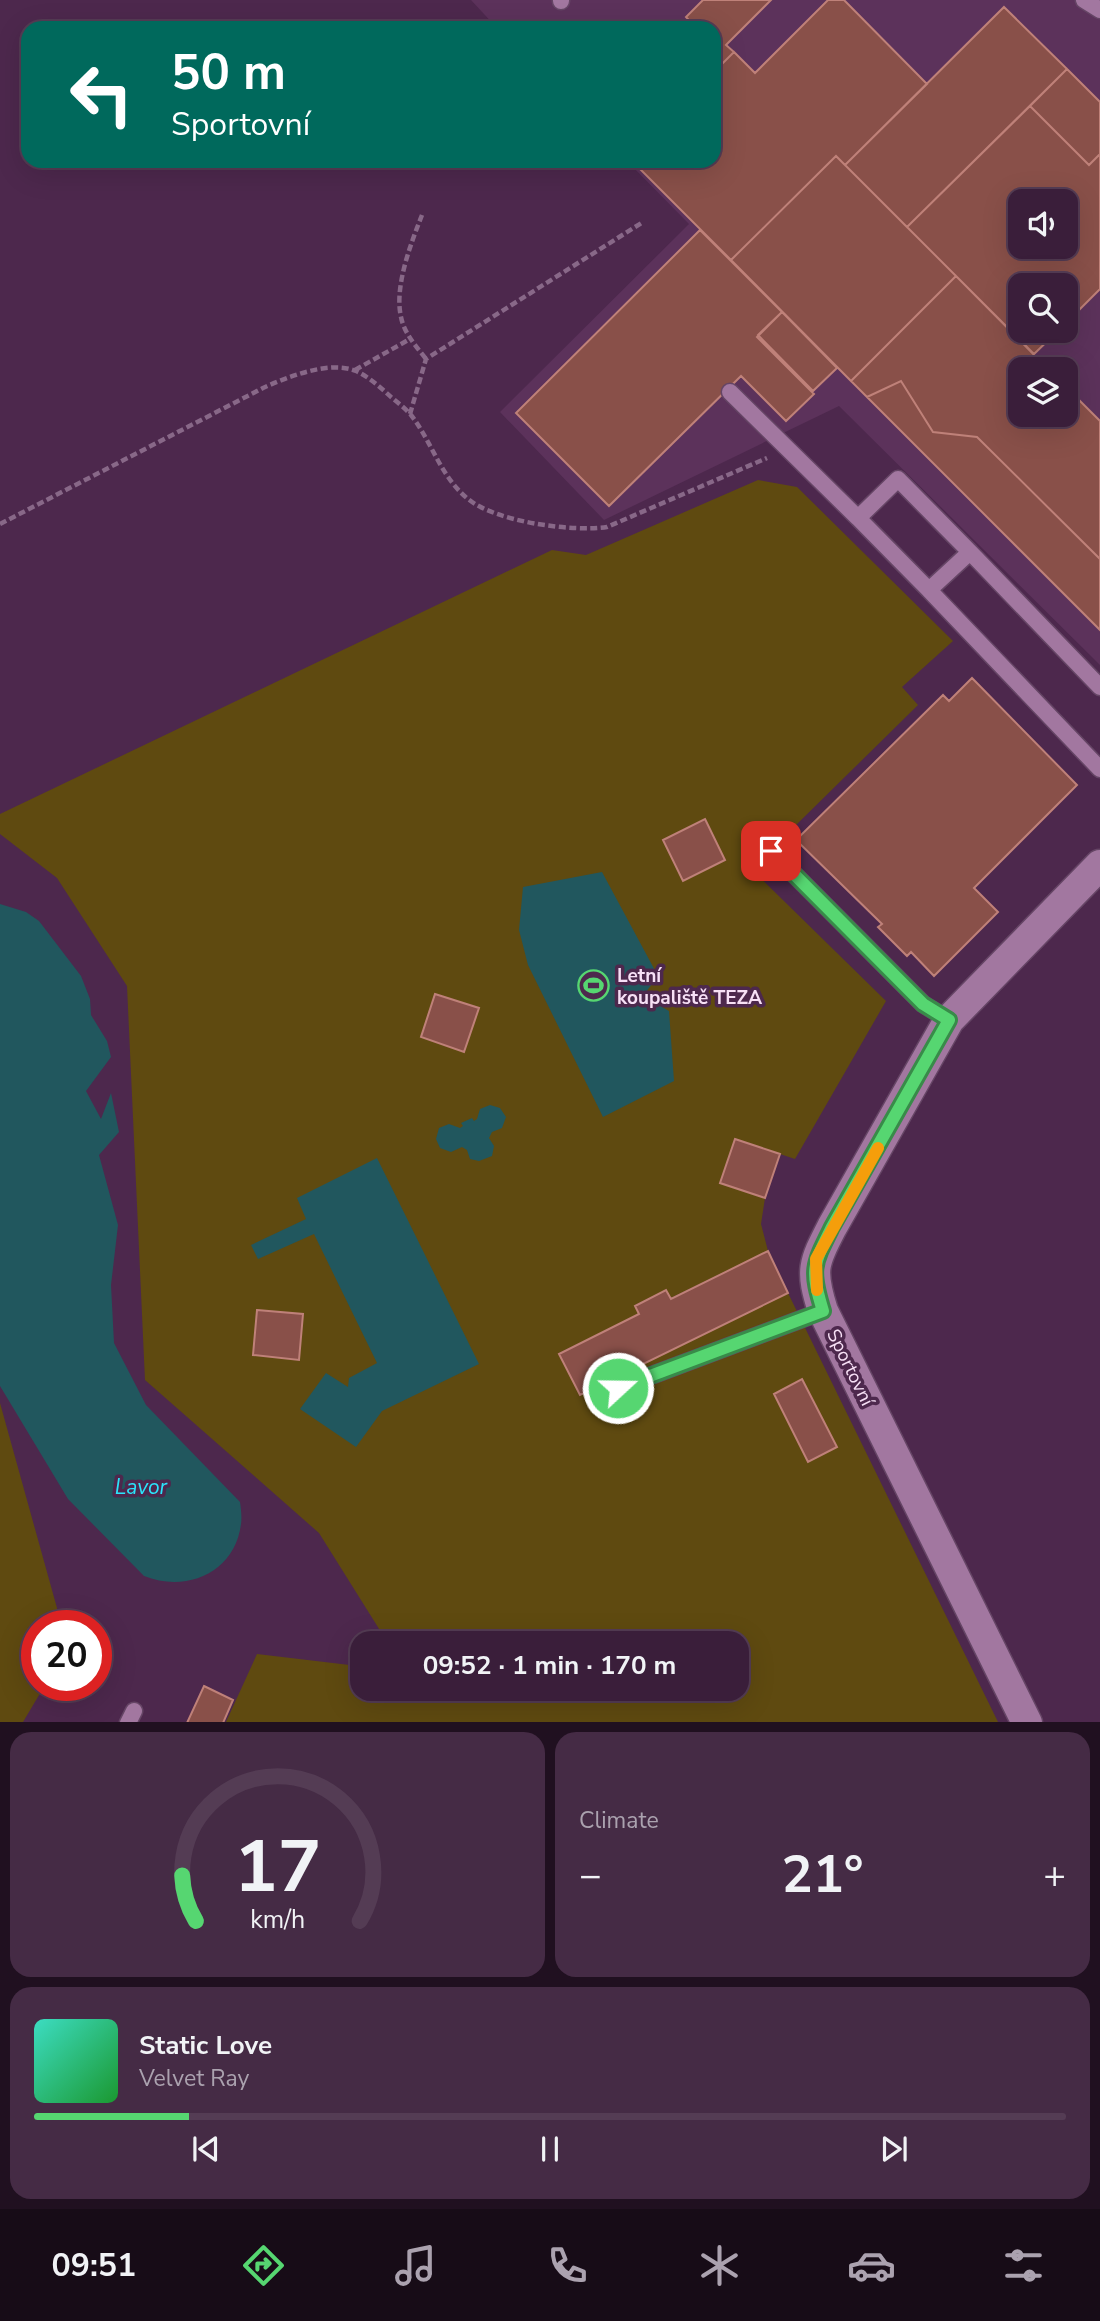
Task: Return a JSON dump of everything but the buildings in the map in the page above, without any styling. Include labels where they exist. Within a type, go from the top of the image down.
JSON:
[{"type":"street","name":"Sportovní","points":[[1027,1722],[823,1311],[815,1285],[816,1259],[949,1020],[1100,865]]},
{"type":"lane","points":[[1084,0],[1100,10]]},
{"type":"lane","points":[[730,392],[929,590],[1100,769]]},
{"type":"lane","points":[[858,518],[898,479],[1100,687]]},
{"type":"lane","points":[[929,590],[970,552]]},
{"type":"lane","points":[[771,851],[923,1004],[949,1020]]},
{"type":"lane","points":[[618,1388],[823,1311]]},
{"type":"path","points":[[422,215],[411,244],[401,288],[401,316],[410,339],[426,359]]},
{"type":"path","points":[[410,414],[426,359],[643,222]]},
{"type":"path","points":[[354,370],[410,339]]},
{"type":"path","points":[[0,524],[283,379],[305,372],[333,368],[354,370],[376,383],[410,414],[447,478],[482,509],[562,528],[589,530],[607,527],[787,449]]},
{"type":"shaded area","points":[[471,0],[1100,0],[1100,665],[839,406],[604,520],[500,412],[689,224],[634,168],[721,168],[721,21],[490,21]]},
{"type":"shaded area","points":[[758,480],[797,487],[953,641],[902,687],[918,705],[793,828],[800,836],[796,840],[781,824],[744,862],[886,1001],[795,1159],[735,1139],[720,1182],[765,1198],[761,1224],[768,1251],[671,1298],[666,1290],[635,1305],[640,1314],[559,1353],[580,1395],[788,1293],[998,1722],[226,1722],[257,1654],[350,1665],[350,1701],[749,1701],[749,1631],[380,1631],[319,1533],[145,1380],[127,986],[57,878],[0,834],[0,814],[552,550],[586,555]]},
{"type":"shaded area","points":[[0,1403],[58,1610],[21,1610],[21,1701],[35,1701],[23,1722],[0,1722]]},
{"type":"water","name":"Letní koupaliště TEZA","points":[[602,872],[658,976],[643,996],[669,1011],[674,1081],[603,1117],[528,965],[519,930],[523,887]]},
{"type":"water","name":"Lavor","points":[[0,904],[26,912],[39,921],[81,976],[90,999],[91,1015],[107,1041],[111,1057],[86,1091],[101,1119],[111,1093],[119,1132],[99,1155],[118,1225],[111,1285],[114,1343],[146,1405],[240,1502],[241,1524],[237,1541],[229,1555],[206,1575],[192,1580],[160,1581],[144,1576],[68,1499],[0,1386]]},
{"type":"water","points":[[490,1105],[500,1108],[506,1117],[502,1128],[492,1132],[489,1138],[494,1146],[492,1156],[479,1161],[470,1159],[467,1150],[462,1147],[451,1152],[440,1148],[436,1139],[439,1128],[449,1124],[460,1128],[463,1126],[461,1123],[472,1118],[474,1121],[480,1109]]},
{"type":"water","points":[[377,1158],[479,1364],[382,1411],[356,1447],[300,1409],[326,1373],[348,1387],[349,1378],[377,1363],[314,1234],[258,1259],[251,1245],[306,1219],[297,1198]]},
{"type":"slow traffic","points":[[817,1290],[816,1259],[878,1148]]},
{"type":"place","name":"Letní koupaliště TEZA","points":[[594,986]]},
{"type":"route","points":[[618,1388],[823,1311],[815,1285],[816,1259],[949,1020],[923,1004],[771,851]]}]
